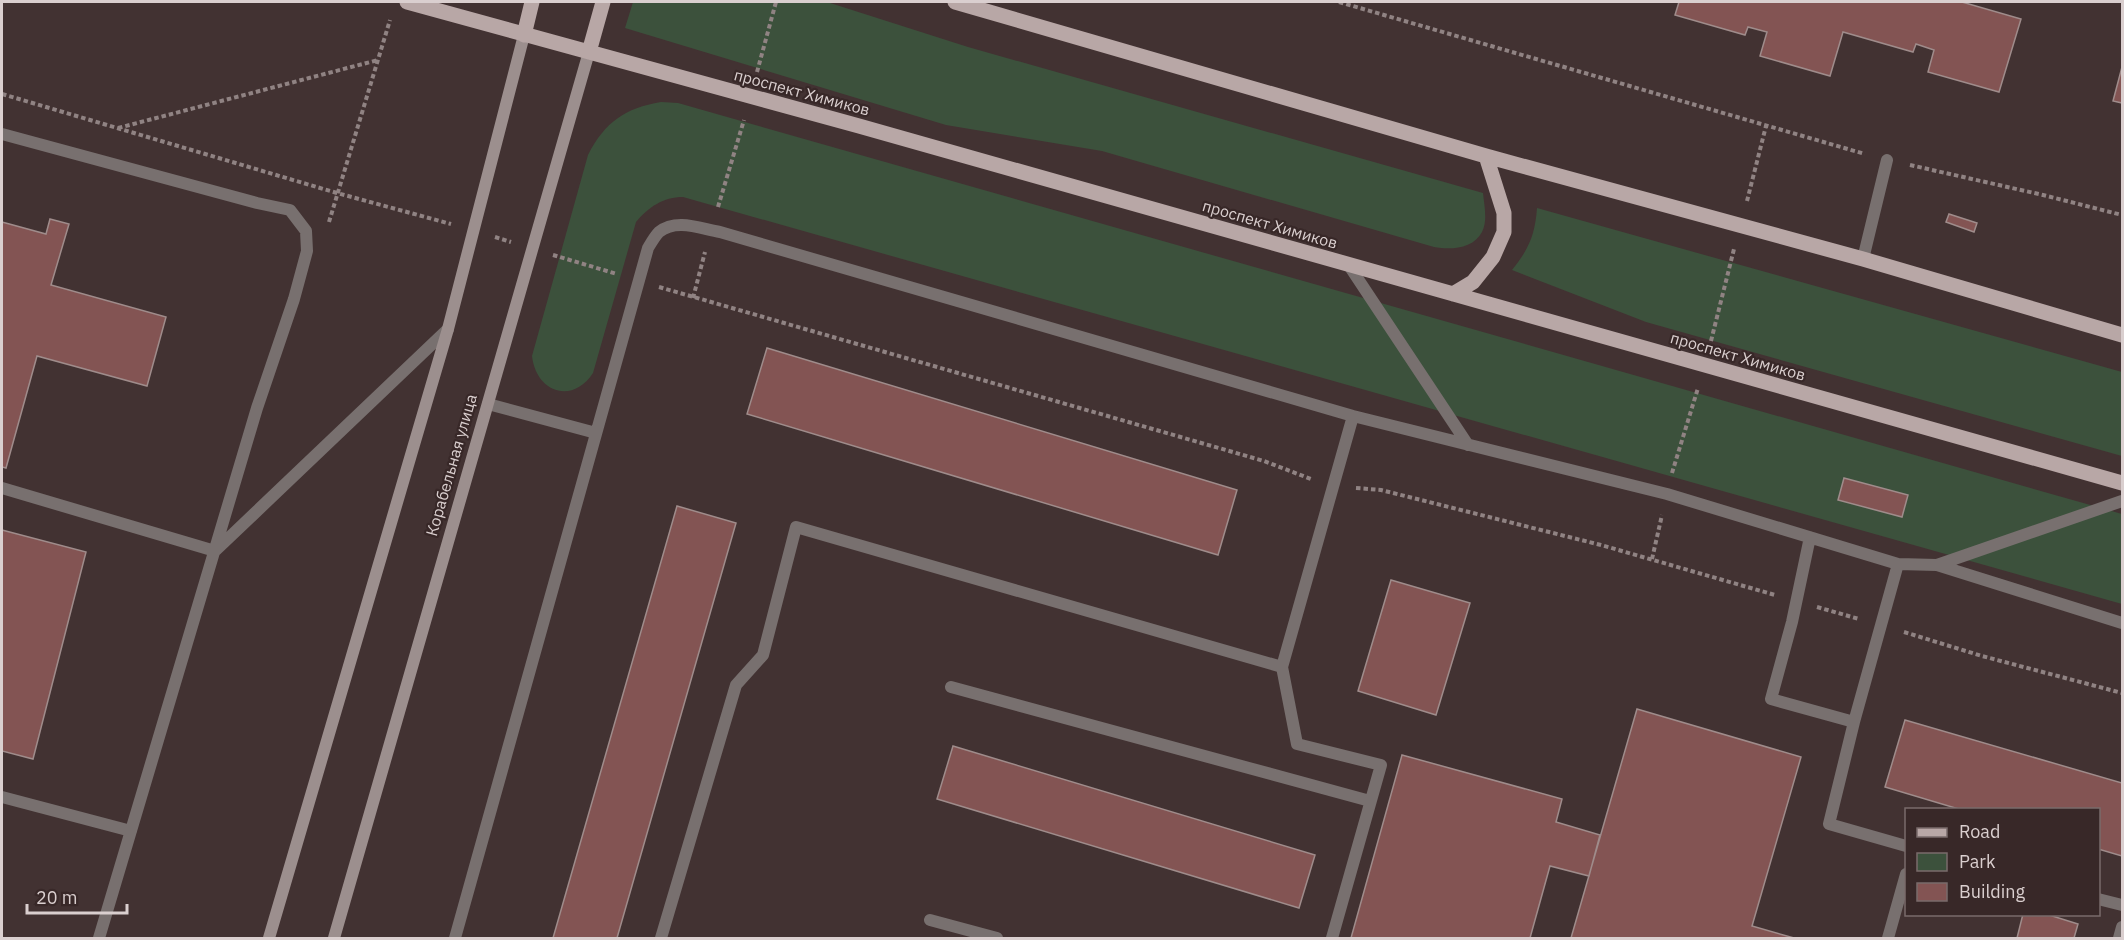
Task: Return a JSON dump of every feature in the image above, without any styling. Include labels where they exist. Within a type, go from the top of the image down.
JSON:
[{"type":"main road","name":"проспект Химиков","points":[[406,2],[751,96],[2122,483]]},
{"type":"main road","points":[[269,939],[448,329],[532,2]]},
{"type":"main road","name":"Корабельная улица","points":[[334,939],[603,2]]},
{"type":"main road","points":[[955,2],[1486,156],[1863,259],[2122,335]]},
{"type":"main road","points":[[1453,294],[1473,282],[1493,257],[1503,232],[1504,213],[1486,156]]},
{"type":"lane","points":[[2,134],[290,210],[306,231],[307,251],[294,299],[257,408],[99,939]]},
{"type":"lane","points":[[1863,259],[1887,160]]},
{"type":"lane","points":[[455,939],[648,248],[660,232],[676,225],[695,226],[1353,416],[1667,494],[1898,564],[1937,565],[2122,623]]},
{"type":"lane","points":[[1348,264],[1468,445]]},
{"type":"lane","points":[[215,550],[448,329]]},
{"type":"lane","points":[[488,404],[596,433]]},
{"type":"lane","points":[[1332,939],[1381,765],[1297,744],[1282,667],[1353,416]]},
{"type":"lane","points":[[2,488],[215,550]]},
{"type":"lane","points":[[1937,565],[2122,501]]},
{"type":"lane","points":[[661,939],[736,684],[763,655],[796,527],[1282,667]]},
{"type":"lane","points":[[1810,537],[1771,699],[1854,722]]},
{"type":"lane","points":[[1898,564],[1854,722],[1829,824],[1905,846]]},
{"type":"lane","points":[[951,687],[1370,801]]},
{"type":"lane","points":[[2,797],[131,831]]},
{"type":"lane","points":[[1888,939],[1905,878]]},
{"type":"lane","points":[[2100,900],[2122,905]]},
{"type":"lane","points":[[930,920],[997,939]]},
{"type":"lane","points":[[2119,939],[2122,927]]},
{"type":"path","points":[[776,2],[693,298],[1264,461],[1333,487],[1381,490],[1611,548],[1982,656],[2122,693]]},
{"type":"path","points":[[1339,2],[1887,160],[2122,215]]},
{"type":"path","points":[[2,94],[337,193],[392,12]]},
{"type":"path","points":[[117,129],[378,60]]},
{"type":"green space","points":[[633,2],[827,2],[968,47],[1483,193],[1484,228],[1478,238],[1467,245],[1454,248],[1434,247],[1102,151],[946,125],[625,28]]},
{"type":"green space","points":[[661,102],[678,103],[2122,514],[2122,604],[683,197],[676,197],[657,204],[636,222],[593,373],[585,383],[575,389],[556,390],[540,378],[532,356],[588,155],[609,125],[617,118],[637,108]]},
{"type":"green space","points":[[1537,208],[2122,372],[2122,456],[1646,322],[1512,270],[1530,241]]},
{"type":"building","points":[[1679,2],[1962,2],[2021,19],[1999,92],[1928,72],[1934,50],[1916,44],[1913,52],[1843,32],[1830,76],[1760,56],[1767,32],[1748,27],[1745,35],[1675,15]]},
{"type":"building","points":[[2122,67],[2122,103],[2113,101]]},
{"type":"building","points":[[1949,214],[1977,223],[1974,232],[1946,222]]},
{"type":"building","points":[[50,219],[69,224],[51,285],[166,317],[147,386],[37,356],[6,468],[2,467],[2,222],[46,234]]},
{"type":"building","points":[[767,348],[1237,490],[1218,555],[747,414]]},
{"type":"building","points":[[1844,478],[1908,495],[1902,517],[1838,500]]},
{"type":"building","points":[[677,506],[736,523],[617,938],[553,938]]},
{"type":"building","points":[[2,530],[86,552],[33,759],[2,751]]},
{"type":"building","points":[[1391,580],[1470,603],[1436,715],[1358,691]]},
{"type":"building","points":[[1637,709],[1801,757],[1752,926],[1794,938],[1571,938]]},
{"type":"building","points":[[1905,720],[2122,783],[2122,856],[2100,850],[2100,808],[1955,808],[1885,787]]},
{"type":"building","points":[[953,746],[1315,855],[1299,908],[937,799]]},
{"type":"building","points":[[1402,755],[1562,799],[1556,822],[1600,835],[1589,876],[1550,866],[1530,938],[1351,938]]},
{"type":"building","points":[[2022,916],[2052,916],[2078,924],[2074,938],[2017,938]]}]
